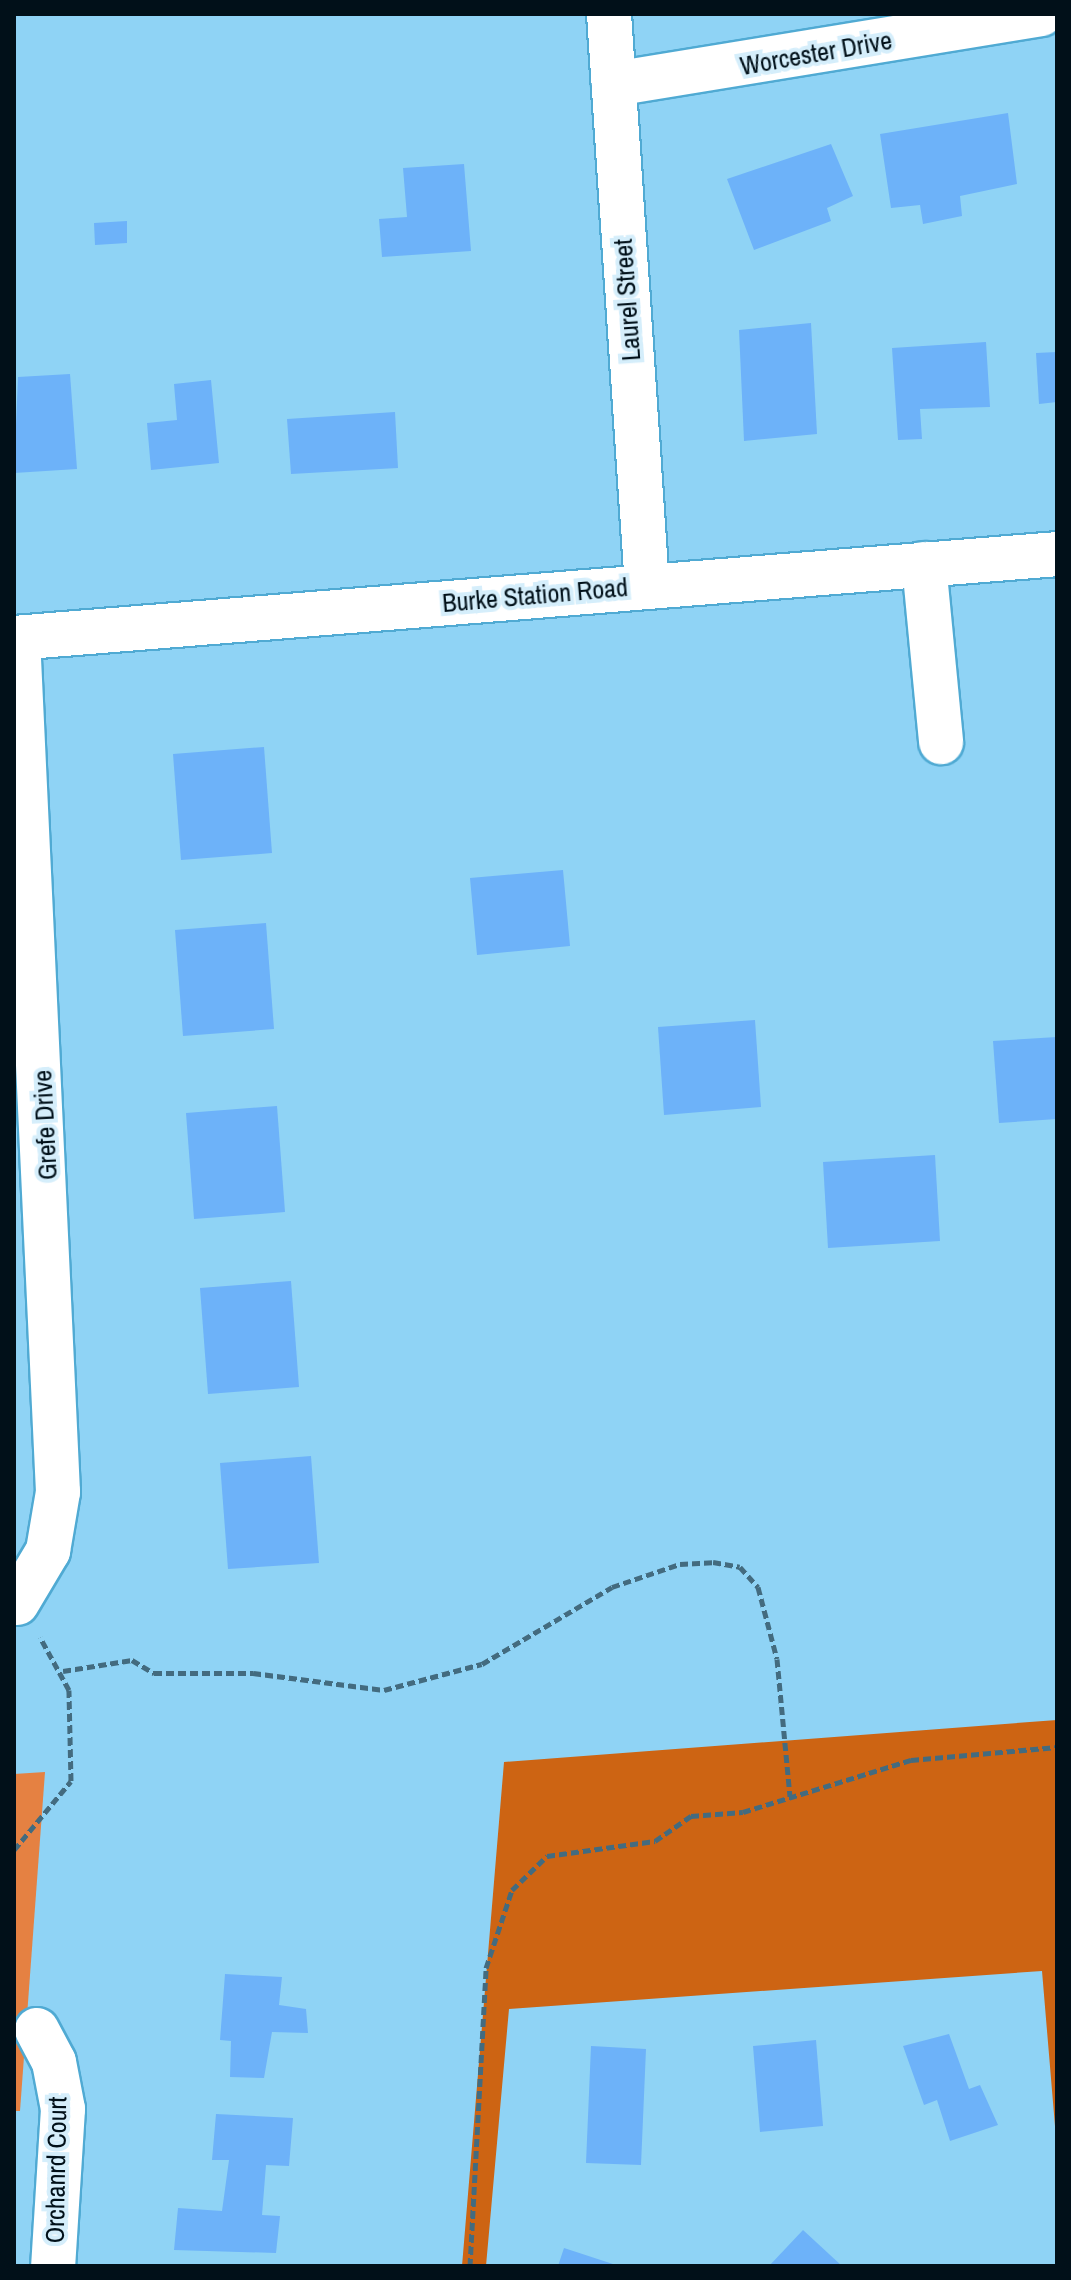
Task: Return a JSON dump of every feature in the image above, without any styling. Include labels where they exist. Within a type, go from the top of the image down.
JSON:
[{"type":"street","name":"Laurel Street","points":[[609,14],[626,83],[647,586]]},
{"type":"street","name":"Worcester Drive","points":[[626,83],[1041,14]]},
{"type":"street","name":"Burke Station Road","points":[[16,638],[1057,554]]},
{"type":"street","points":[[924,564],[941,742]]},
{"type":"street","name":"Grefe Drive","points":[[16,638],[58,1492],[48,1551],[17,1603]]},
{"type":"street","name":"Orchanrd Court","points":[[37,2030],[54,2062],[63,2109],[53,2266]]},
{"type":"path","points":[[63,1671],[132,1660],[154,1673],[253,1673],[384,1690],[482,1664],[612,1587],[680,1564],[713,1562],[740,1567],[758,1587],[776,1656],[790,1796]]},
{"type":"path","points":[[14,1850],[71,1781],[63,1671],[17,1603]]},
{"type":"path","points":[[470,2266],[486,1968],[512,1890],[547,1856],[631,1847],[676,1828],[691,1816],[743,1812],[790,1796],[959,1751],[1057,1747]]},
{"type":"shaded area","points":[[1057,1720],[1057,2150],[1042,1971],[509,2009],[486,2266],[462,2266],[504,1762]]},
{"type":"shaded area","points":[[45,1772],[20,2111],[14,2111],[14,1774]]},
{"type":"building","points":[[1008,113],[1017,184],[960,196],[962,216],[923,224],[920,205],[891,208],[880,134]]},
{"type":"building","points":[[831,144],[853,196],[827,208],[831,221],[754,250],[727,179]]},
{"type":"building","points":[[464,164],[471,251],[382,257],[379,219],[407,217],[403,168]]},
{"type":"building","points":[[127,221],[127,243],[95,245],[94,223]]},
{"type":"building","points":[[811,323],[817,434],[744,441],[739,330]]},
{"type":"building","points":[[986,342],[990,407],[920,409],[922,439],[898,440],[892,348]]},
{"type":"building","points":[[1057,352],[1057,402],[1039,404],[1036,353]]},
{"type":"building","points":[[70,374],[77,469],[14,473],[18,377]]},
{"type":"building","points":[[211,380],[219,463],[151,470],[147,423],[177,420],[174,384]]},
{"type":"building","points":[[395,412],[398,468],[291,474],[287,419]]},
{"type":"building","points":[[264,747],[272,853],[181,860],[173,754]]},
{"type":"building","points":[[563,870],[570,946],[477,955],[470,878]]},
{"type":"building","points":[[266,923],[274,1029],[183,1036],[175,930]]},
{"type":"building","points":[[755,1020],[761,1107],[664,1115],[658,1027]]},
{"type":"building","points":[[1057,1037],[1057,1119],[999,1123],[993,1041]]},
{"type":"building","points":[[277,1106],[285,1212],[194,1219],[186,1113]]},
{"type":"building","points":[[935,1155],[940,1241],[828,1248],[823,1162]]},
{"type":"building","points":[[291,1281],[299,1387],[208,1394],[200,1288]]},
{"type":"building","points":[[311,1456],[319,1563],[228,1569],[220,1463]]},
{"type":"building","points":[[225,1974],[282,1977],[279,2005],[306,2009],[308,2033],[272,2032],[264,2078],[230,2077],[231,2041],[220,2040]]},
{"type":"building","points":[[949,2034],[969,2089],[980,2085],[998,2125],[950,2141],[937,2100],[924,2105],[903,2046]]},
{"type":"building","points":[[816,2040],[823,2126],[760,2132],[753,2046]]},
{"type":"building","points":[[591,2046],[646,2049],[641,2165],[586,2163]]},
{"type":"building","points":[[216,2114],[293,2118],[289,2166],[266,2165],[262,2215],[280,2216],[276,2253],[174,2250],[178,2208],[222,2211],[229,2160],[212,2160]]},
{"type":"building","points":[[803,2230],[842,2266],[769,2266]]},
{"type":"building","points":[[564,2248],[616,2265],[616,2266],[558,2266]]}]
